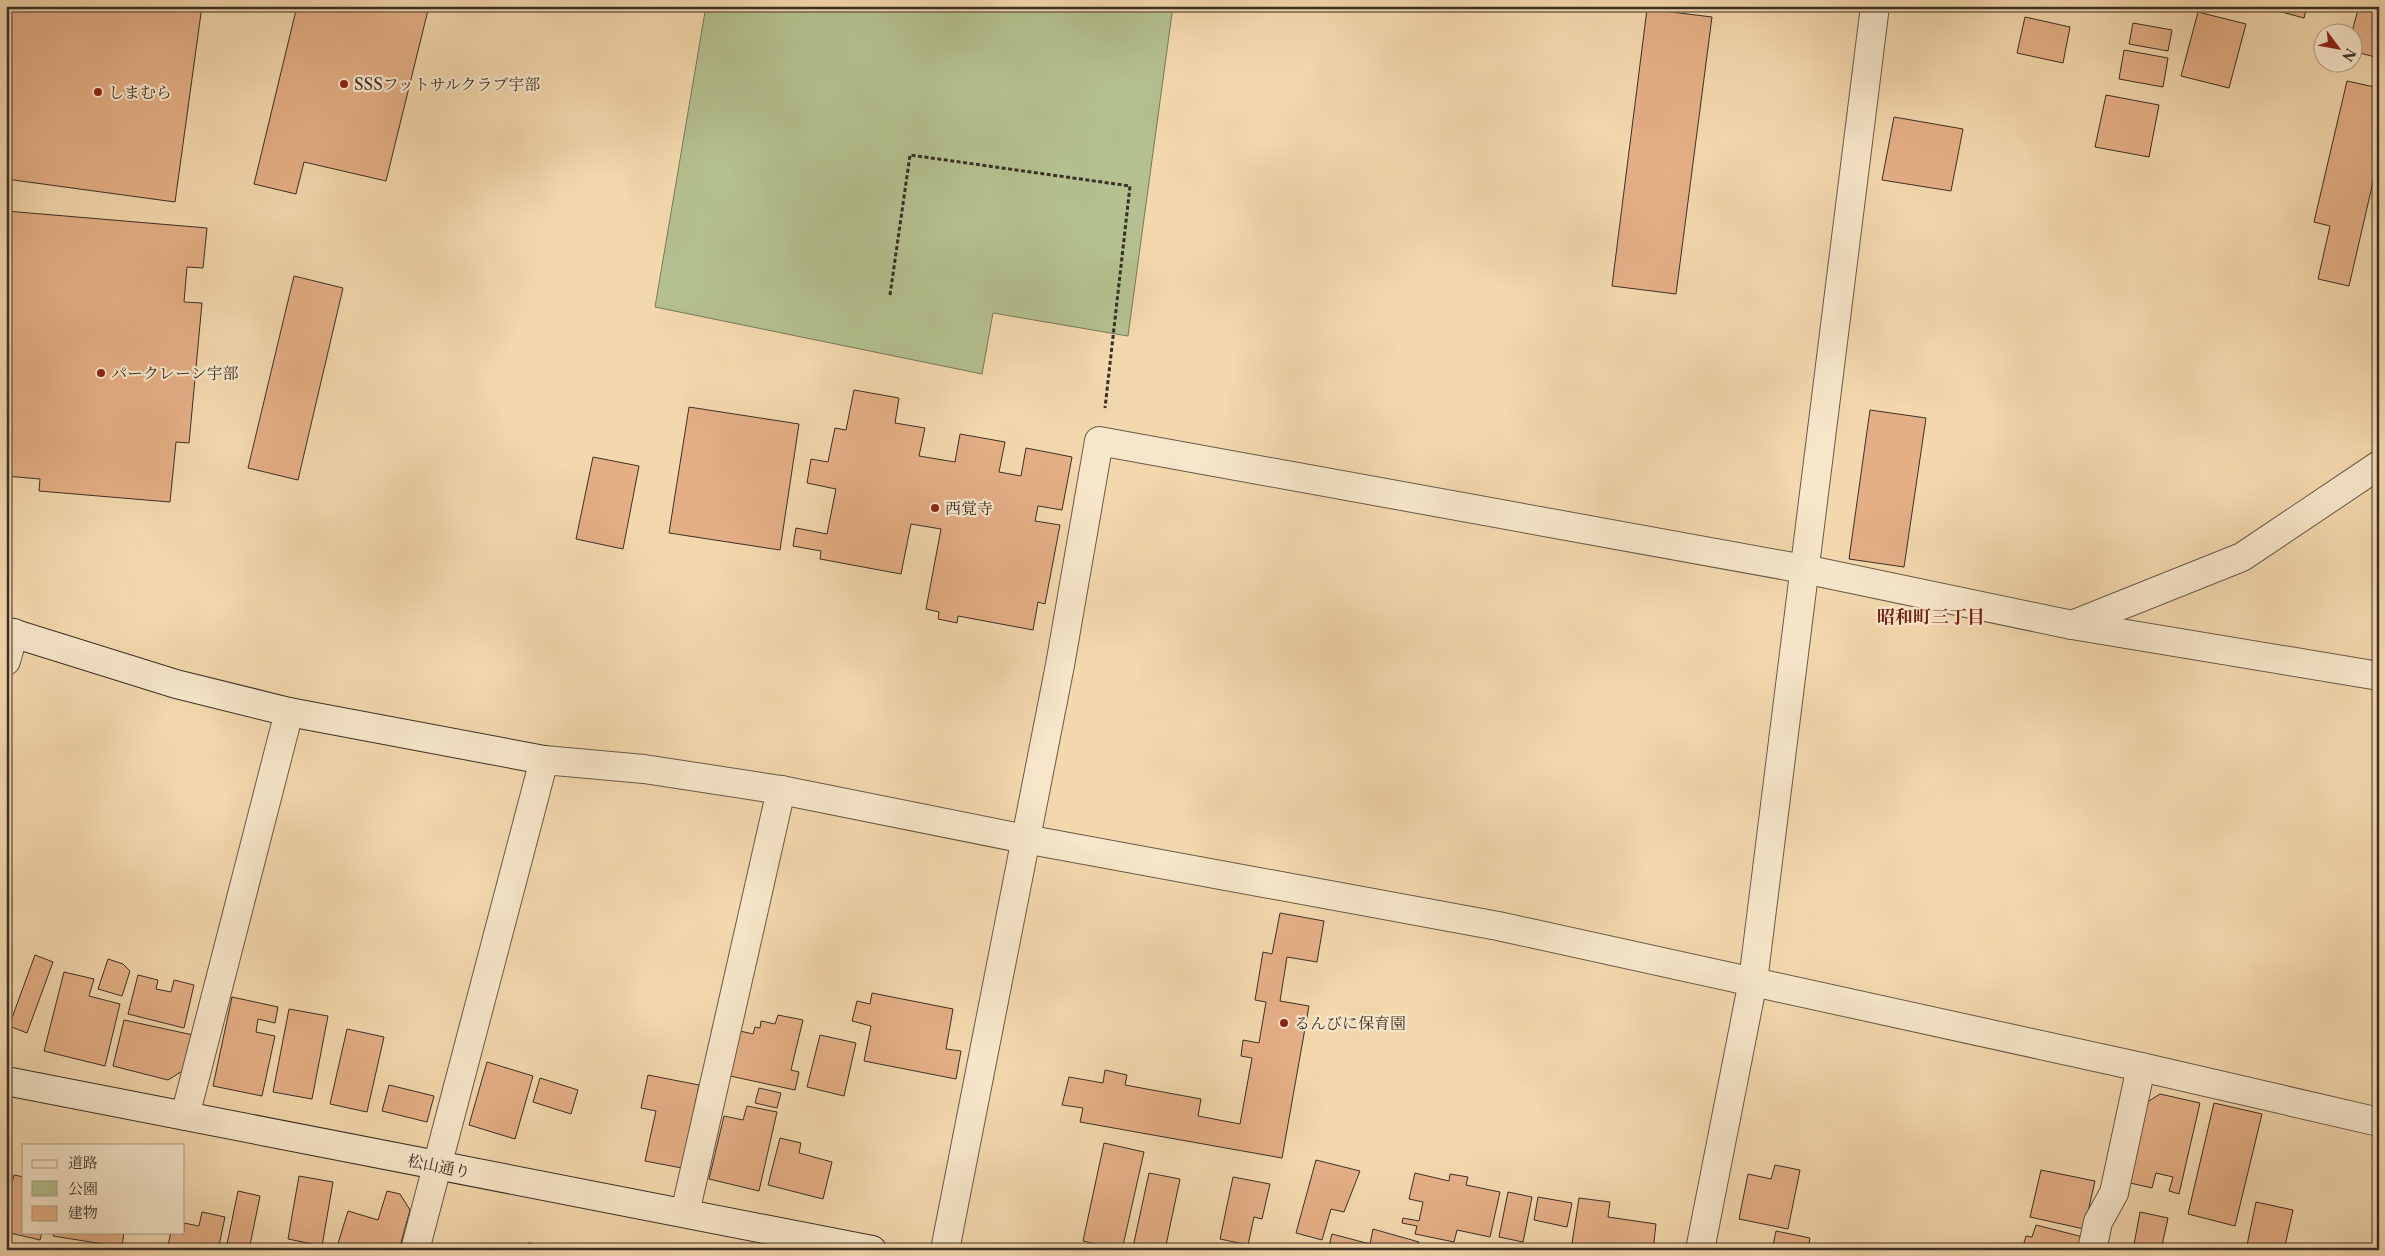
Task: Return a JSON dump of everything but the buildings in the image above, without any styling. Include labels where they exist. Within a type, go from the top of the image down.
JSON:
[{"type":"street","points":[[1700,1250],[1753,981],[1876,6]]},
{"type":"street","points":[[945,1250],[1060,665],[1099,441],[1804,569],[2072,625],[2379,676]]},
{"type":"street","points":[[2072,625],[2242,557],[2379,465]]},
{"type":"street","points":[[6,661],[10,632],[176,684],[289,712],[544,760],[644,769],[781,790],[1025,839],[1488,924],[2141,1066],[2379,1122]]},
{"type":"street","points":[[185,1116],[289,712]]},
{"type":"street","points":[[415,1250],[544,760]]},
{"type":"street","points":[[685,1213],[781,790]]},
{"type":"street","points":[[2092,1250],[2098,1222],[2114,1193],[2141,1066]]},
{"type":"street","name":"松山通り","points":[[6,1081],[872,1250]]},
{"type":"path","points":[[890,295],[910,155],[1130,186],[1108,392],[1099,441]]},
{"type":"green space","points":[[706,6],[1173,6],[1128,336],[993,313],[982,374],[655,307]]},
{"type":"place","name":"SSSフットサルクラブ宇部","points":[[344,84]]},
{"type":"place","name":"しまむら","points":[[98,92]]},
{"type":"place","name":"パークレーン宇部","points":[[101,373]]},
{"type":"place","name":"西覚寺","points":[[935,508]]},
{"type":"place","name":"るんびに保育園","points":[[1284,1023]]},
{"type":"district","name":"昭和町三丁目","points":[[1931,617]]}]
